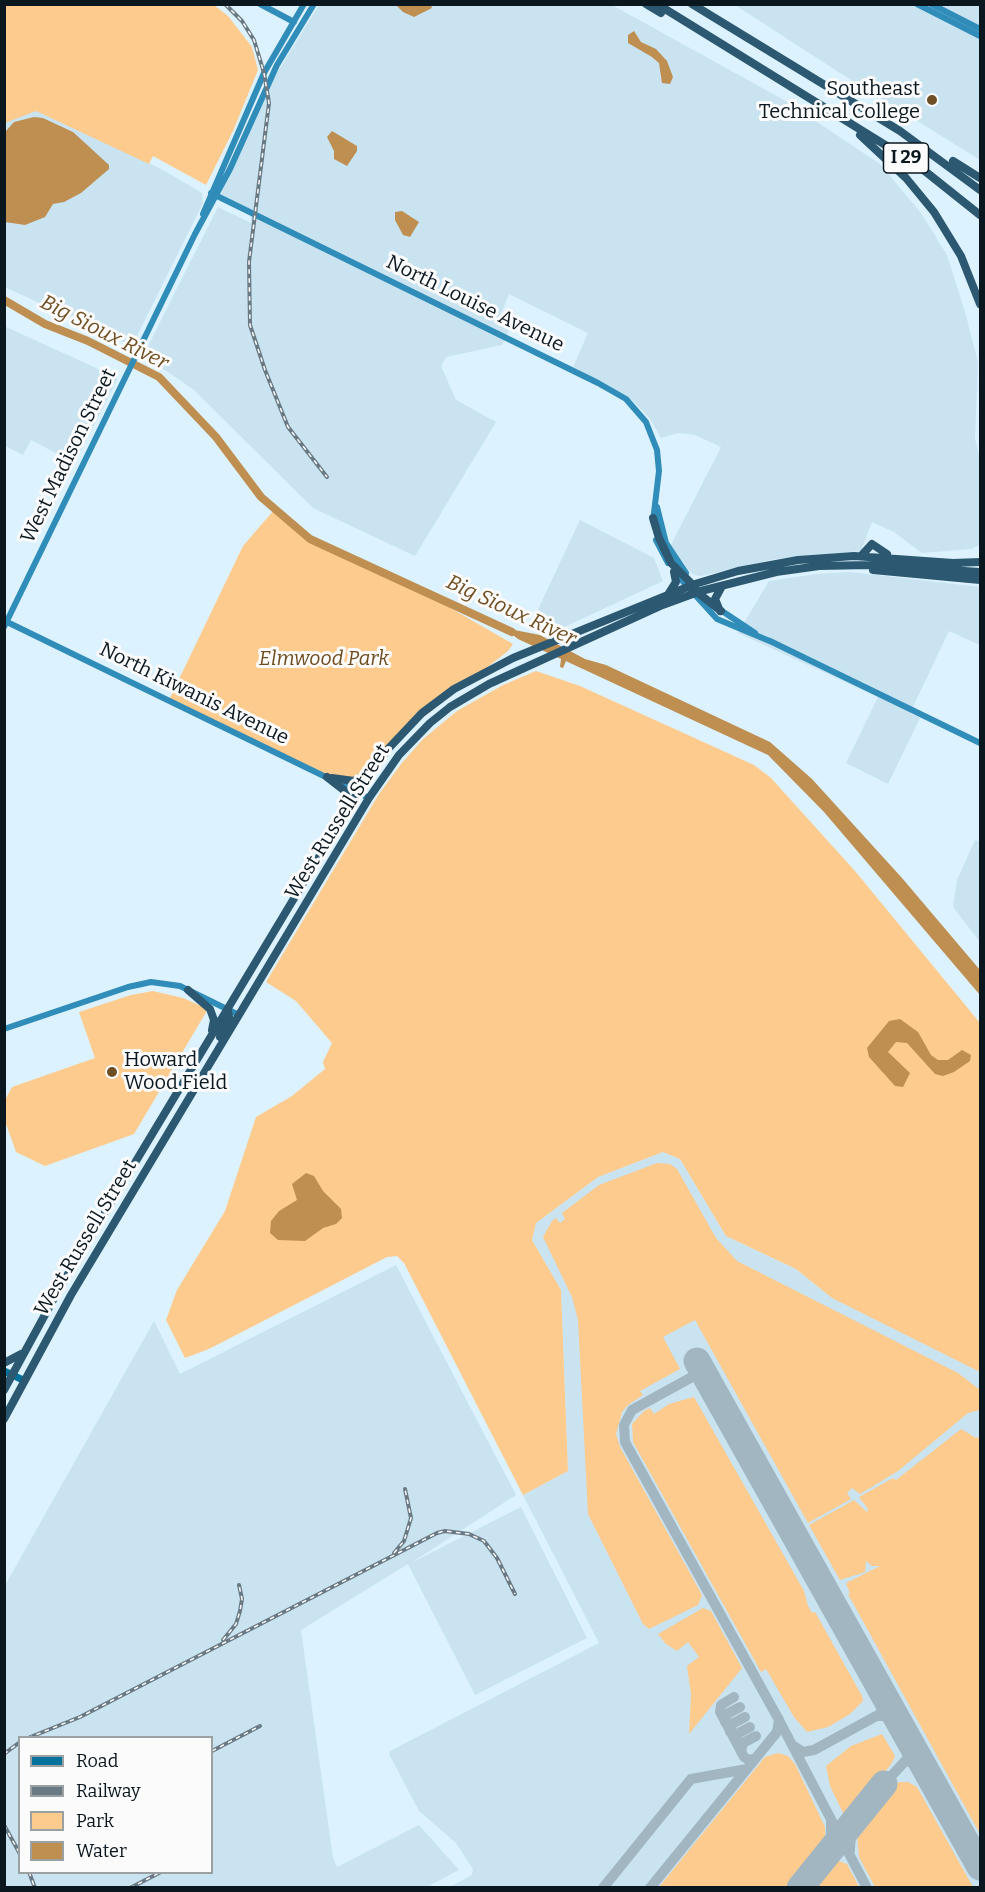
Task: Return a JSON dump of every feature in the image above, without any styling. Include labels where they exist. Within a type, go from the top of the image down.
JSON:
[{"type":"highway","points":[[646,4],[743,58]]},
{"type":"highway","name":"I 29","points":[[657,4],[916,164],[981,215]]},
{"type":"highway","name":"I 29","points":[[692,4],[900,131],[981,190]]},
{"type":"highway","points":[[704,4],[780,57]]},
{"type":"highway","points":[[826,110],[889,160],[924,199],[961,256],[981,304]]},
{"type":"highway","points":[[900,131],[981,178]]},
{"type":"highway","points":[[653,518],[659,538],[671,563],[694,589],[721,611]]},
{"type":"highway","name":"West Russell Street","points":[[4,1419],[23,1380],[71,1295],[369,798],[399,755],[440,714],[474,692],[584,643],[694,589],[770,564],[861,556],[953,563],[981,562]]},
{"type":"highway","name":"West Russell Street","points":[[5,1387],[8,1373],[29,1344],[358,792],[377,762],[405,729],[432,705],[466,682],[513,658],[660,597],[776,572],[819,566],[878,565],[981,572]]},
{"type":"highway","points":[[819,566],[981,580]]},
{"type":"highway","points":[[660,597],[674,588],[676,579],[674,572]]},
{"type":"highway","points":[[721,611],[716,604],[715,595],[725,584]]},
{"type":"highway","points":[[327,777],[358,780],[377,762]]},
{"type":"highway","points":[[327,777],[345,791],[347,798],[333,833]]},
{"type":"highway","points":[[239,1015],[240,1002],[258,959]]},
{"type":"highway","points":[[188,990],[208,1006],[214,1015],[213,1028],[202,1052]]},
{"type":"highway","points":[[204,1073],[228,1021],[227,1009]]},
{"type":"highway","points":[[4,1363],[17,1357],[29,1344]]},
{"type":"main road","points":[[260,4],[300,26]]},
{"type":"main road","name":"West Madison Street","points":[[214,194],[264,73],[292,21],[304,4]]},
{"type":"main road","name":"West Madison Street","points":[[5,623],[272,76],[314,4]]},
{"type":"main road","points":[[916,4],[981,36]]},
{"type":"main road","points":[[931,4],[981,29]]},
{"type":"main road","name":"North Louise Avenue","points":[[214,194],[621,395],[642,416],[655,442],[659,464],[653,518],[659,547],[674,572],[694,589]]},
{"type":"main road","name":"North Louise Avenue","points":[[656,497],[660,528],[666,543],[694,589]]},
{"type":"main road","points":[[694,589],[722,622],[772,642],[981,743]]},
{"type":"main road","points":[[721,611],[772,642]]},
{"type":"main road","name":"North Kiwanis Avenue","points":[[5,623],[369,798]]},
{"type":"main road","points":[[4,1029],[137,984],[158,982],[188,990],[239,1015]]},
{"type":"main road","points":[[8,1373],[23,1380]]},
{"type":"main road","points":[[5,1387],[18,1392]]},
{"type":"shaded area","points":[[319,5],[612,5],[784,100],[880,164],[921,213],[947,255],[965,312],[978,362],[975,439],[980,458],[980,545],[971,549],[922,553],[894,532],[872,522],[861,551],[775,559],[701,576],[695,575],[690,572],[671,545],[721,447],[695,435],[678,433],[661,438],[650,419],[633,401],[573,367],[588,333],[509,294],[500,316],[509,331],[502,345],[446,357],[441,366],[456,400],[496,422],[415,556],[313,508],[194,390],[149,359],[145,352],[218,207],[251,223],[250,209],[221,194],[272,81]]},
{"type":"shaded area","name":"Southeast Technical College","points":[[735,5],[980,5],[980,160],[837,71]]},
{"type":"shaded area","points":[[4,92],[163,170],[202,193],[203,203],[132,346],[5,287]]},
{"type":"shaded area","points":[[4,326],[118,378],[75,463],[31,440],[23,455],[5,446]]},
{"type":"shaded area","points":[[580,520],[654,558],[663,581],[560,629],[535,616]]},
{"type":"shaded area","points":[[850,572],[980,587],[980,645],[949,631],[910,713],[920,718],[888,784],[846,763],[878,697],[738,633],[769,581]]},
{"type":"shaded area","points":[[975,840],[980,842],[980,942],[953,907],[957,880]]},
{"type":"shaded area","points":[[663,1152],[680,1159],[726,1236],[796,1269],[832,1298],[980,1372],[980,1887],[450,1887],[472,1875],[473,1869],[456,1843],[419,1811],[389,1754],[390,1751],[599,1643],[523,1495],[568,1471],[561,1290],[532,1240],[536,1223],[598,1177]]},
{"type":"shaded area","points":[[396,1265],[516,1495],[411,1563],[521,1507],[587,1638],[475,1695],[408,1564],[301,1630],[333,1858],[337,1867],[419,1825],[459,1870],[425,1888],[5,1887],[5,1582],[154,1321],[180,1374]]},
{"type":"green space","points":[[5,4],[214,5],[228,16],[252,47],[258,70],[233,131],[206,185],[153,156],[149,164],[36,111],[5,123]]},
{"type":"green space","name":"Elmwood Park","points":[[274,510],[310,539],[407,583],[513,644],[508,651],[397,738],[354,781],[327,777],[169,700],[243,546]]},
{"type":"green space","points":[[536,671],[580,686],[754,765],[771,778],[855,871],[980,1023],[980,1372],[832,1298],[796,1269],[726,1236],[680,1159],[663,1152],[598,1177],[536,1223],[532,1240],[561,1290],[568,1471],[523,1495],[404,1263],[397,1256],[387,1257],[209,1349],[185,1358],[166,1320],[177,1290],[225,1211],[256,1117],[292,1096],[325,1069],[323,1062],[332,1043],[296,1001],[266,982],[379,794],[401,764],[423,739],[457,711],[503,685]]},
{"type":"green space","name":"Howard Wood Field","points":[[153,991],[183,998],[208,1009],[134,1134],[45,1166],[16,1152],[5,1121],[5,1100],[12,1087],[95,1058],[79,1012],[131,995]]},
{"type":"green space","points":[[657,1163],[670,1164],[677,1169],[716,1238],[737,1261],[958,1373],[980,1390],[980,1410],[968,1413],[898,1471],[860,1494],[852,1488],[847,1493],[851,1499],[808,1523],[695,1320],[663,1337],[680,1369],[640,1391],[643,1395],[622,1412],[616,1434],[620,1447],[702,1595],[698,1605],[649,1629],[643,1624],[588,1514],[578,1320],[572,1297],[543,1237],[552,1221],[556,1218],[560,1223],[565,1219],[562,1213],[599,1185]]},
{"type":"green space","points":[[694,1397],[804,1591],[808,1606],[812,1613],[815,1612],[862,1696],[863,1701],[850,1714],[828,1727],[807,1732],[794,1717],[766,1669],[761,1672],[633,1442],[632,1424],[644,1411],[650,1408],[654,1414],[669,1404]]},
{"type":"green space","points":[[961,1429],[976,1438],[980,1437],[980,1834],[848,1594],[850,1593],[846,1584],[848,1582],[880,1566],[872,1566],[866,1561],[865,1572],[840,1580],[809,1525],[854,1500],[867,1512],[868,1509],[859,1497],[893,1478],[896,1480]]},
{"type":"green space","points":[[703,1608],[711,1611],[742,1668],[689,1734],[691,1694],[687,1666],[699,1657],[688,1642],[677,1651],[666,1644],[658,1634]]},
{"type":"green space","points":[[882,1734],[895,1756],[892,1763],[851,1814],[845,1817],[830,1786],[826,1766],[851,1746]]},
{"type":"green space","points":[[778,1753],[788,1756],[795,1764],[825,1827],[825,1839],[820,1851],[791,1887],[659,1887],[765,1757]]},
{"type":"green space","points":[[899,1782],[908,1782],[917,1787],[973,1887],[875,1887],[859,1857],[857,1834],[865,1818],[890,1787]]},
{"type":"green space","points":[[836,1860],[847,1864],[859,1887],[808,1887],[827,1864]]},
{"type":"water","points":[[396,5],[431,5],[432,8],[414,17],[403,12]]},
{"type":"water","points":[[634,31],[641,42],[656,49],[667,61],[673,77],[670,84],[662,83],[659,63],[628,43],[628,35]]},
{"type":"water","points":[[34,117],[43,118],[73,132],[109,165],[109,169],[81,193],[64,202],[53,204],[45,217],[25,225],[5,222],[5,132],[14,122]]},
{"type":"water","points":[[332,131],[357,146],[357,151],[347,166],[334,159],[334,151],[327,137]]},
{"type":"water","points":[[402,211],[419,222],[410,237],[403,235],[395,220],[395,212]]},
{"type":"water","points":[[504,628],[540,635],[585,659],[606,665],[770,742],[812,779],[902,878],[980,970],[980,995],[824,812],[768,755],[566,661],[563,668],[560,667],[561,659],[518,639]]},
{"type":"water","points":[[900,1019],[918,1032],[931,1055],[938,1060],[948,1060],[962,1050],[971,1055],[970,1061],[954,1072],[943,1076],[935,1074],[907,1043],[896,1042],[888,1052],[910,1073],[903,1087],[895,1086],[869,1057],[867,1048],[889,1021]]},
{"type":"water","points":[[306,1173],[314,1176],[323,1191],[341,1209],[342,1218],[336,1224],[323,1228],[305,1241],[278,1240],[270,1233],[271,1221],[279,1211],[297,1200],[292,1184]]},
{"type":"waterway","name":"Big Sioux River","points":[[4,300],[45,324],[88,341],[159,377],[216,437],[261,497],[310,539],[512,632]]},
{"type":"taxiway","points":[[708,1380],[700,1376],[692,1377],[632,1410],[624,1425],[625,1442],[779,1720],[867,1888]]},
{"type":"taxiway","points":[[734,1697],[721,1705],[720,1712],[744,1757],[749,1760],[756,1758]]},
{"type":"taxiway","points":[[792,1745],[803,1752],[814,1750],[880,1714],[886,1697]]},
{"type":"taxiway","points":[[725,1722],[727,1714],[740,1707]]},
{"type":"taxiway","points":[[876,1716],[890,1716],[900,1723]]},
{"type":"taxiway","points":[[730,1732],[732,1724],[745,1717]]},
{"type":"taxiway","points":[[650,1888],[777,1732],[779,1720]]},
{"type":"taxiway","points":[[736,1742],[737,1734],[750,1727]]},
{"type":"taxiway","points":[[741,1752],[743,1743],[756,1736]]},
{"type":"taxiway","points":[[884,1784],[907,1759],[911,1743]]},
{"type":"taxiway","points":[[904,1762],[914,1761],[924,1765]]},
{"type":"taxiway","points":[[603,1888],[691,1779],[747,1769]]},
{"type":"taxiway","points":[[850,1850],[851,1830],[861,1813]]},
{"type":"taxiway","points":[[819,1864],[831,1842],[831,1822]]},
{"type":"runway","points":[[697,1361],[980,1867]]},
{"type":"runway","points":[[800,1888],[884,1784]]},
{"type":"railway","points":[[225,4],[242,21],[254,40],[264,73],[269,103],[249,262],[250,325],[288,427],[327,477]]},
{"type":"railway","points":[[394,1553],[404,1541],[411,1518],[405,1489]]},
{"type":"railway","points":[[33,1736],[80,1717],[437,1533],[445,1531],[469,1534],[484,1541],[497,1558],[515,1594]]},
{"type":"railway","points":[[223,1640],[236,1624],[240,1611],[242,1599],[239,1585]]},
{"type":"railway","points":[[213,1750],[260,1726]]},
{"type":"railway","points":[[4,1754],[18,1744]]},
{"type":"railway","points":[[4,1825],[18,1850]]},
{"type":"railway","points":[[30,1874],[35,1888]]},
{"type":"railway","points":[[130,1888],[157,1874]]},
{"type":"place","name":"Southeast Technical College","points":[[932,100]]},
{"type":"place","name":"Howard Wood Field","points":[[112,1072]]}]
